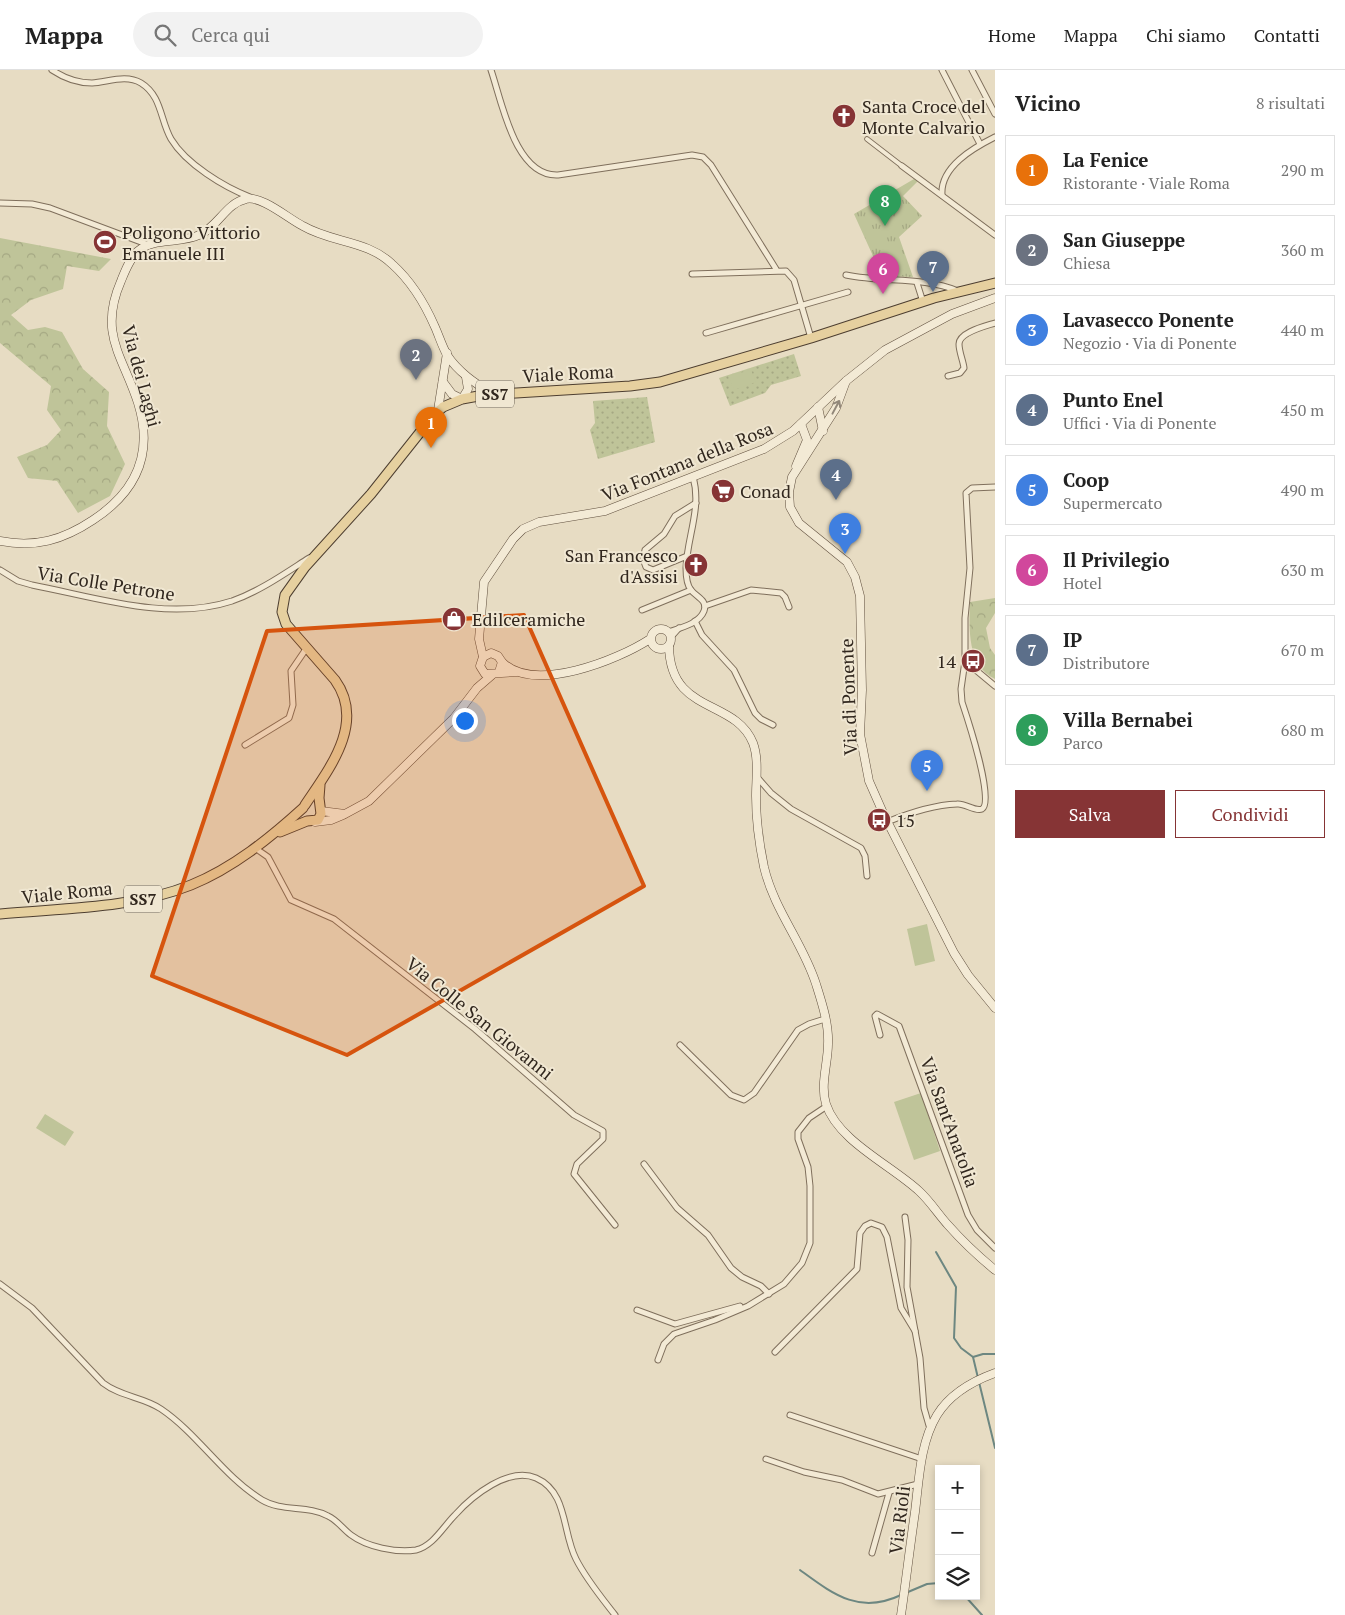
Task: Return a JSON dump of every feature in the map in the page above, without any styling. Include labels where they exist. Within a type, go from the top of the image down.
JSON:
[{"type":"main road","name":"Via dei Laghi","points":[[0,541],[36,544],[64,536],[108,510],[123,496],[131,484],[141,458],[144,436],[137,401],[116,350],[112,312],[120,282],[134,255],[139,250],[150,245],[199,235],[214,226],[235,204],[247,198],[255,199]]},
{"type":"main road","points":[[255,199],[309,230],[362,245],[385,258],[413,288],[432,320],[446,353],[466,377],[492,394]]},
{"type":"main road","name":"Viale Roma","points":[[0,914],[90,907],[163,894],[205,879],[256,848],[304,806],[329,771],[341,745],[346,723],[346,706],[340,688],[286,624],[282,605],[291,584],[381,482],[438,410],[462,399],[492,394],[652,383],[811,338],[959,291],[995,283]]},
{"type":"main road","name":"Via Fontana della Rosa","points":[[483,657],[479,648],[482,590],[486,577],[514,536],[523,529],[539,522],[597,513],[764,449],[783,439],[846,381],[878,355],[908,336],[962,310],[995,298]]},
{"type":"main road","points":[[438,410],[446,353]]},
{"type":"main road","points":[[443,382],[452,394],[462,399],[468,390],[466,377]]},
{"type":"main road","name":"Via di Ponente","points":[[846,381],[839,402],[823,431],[796,470],[789,488],[791,512],[799,523],[847,562],[858,584],[862,690],[861,741],[871,787],[957,958],[995,1008]]},
{"type":"main road","points":[[818,407],[823,431]]},
{"type":"main road","name":"Via di Ponente","points":[[796,470],[797,460],[807,440],[801,424]]},
{"type":"main road","points":[[672,670],[669,646],[670,634],[658,629],[653,633],[654,645],[683,688],[693,698],[739,722],[746,730],[754,747],[757,826],[766,872],[779,910],[814,978],[825,1020],[828,1042],[824,1086],[827,1106],[834,1120],[843,1131],[917,1189],[968,1246],[995,1270]]},
{"type":"main road","name":"Via Fontana della Rosa","points":[[480,631],[484,645],[491,653]]},
{"type":"main road","points":[[480,666],[485,674],[518,672],[540,674],[575,670],[604,662],[641,645],[669,646]]},
{"type":"main road","points":[[477,688],[483,657],[491,653],[498,656],[502,662],[518,672]]},
{"type":"main road","points":[[345,814],[321,809],[313,802],[304,806],[302,814],[311,822],[330,820],[345,814],[366,804],[457,715],[477,688],[496,674],[502,662]]},
{"type":"main road","points":[[311,822],[320,817],[320,782]]},
{"type":"main road","name":"Viale Roma","points":[[270,836],[311,822]]},
{"type":"main road","name":"Via Rioli","points":[[902,1615],[922,1459],[935,1418],[944,1405],[957,1393],[995,1372]]},
{"type":"street","points":[[52,70],[81,82],[128,79],[141,83],[157,101],[169,135],[179,150],[226,186],[255,199]]},
{"type":"street","points":[[491,70],[516,144],[523,156],[534,168],[546,174],[558,176],[694,154],[700,155],[711,165],[776,269]]},
{"type":"street","points":[[942,70],[980,144]]},
{"type":"street","points":[[972,70],[995,114]]},
{"type":"street","points":[[942,195],[942,183],[946,175],[968,153],[980,144],[995,137]]},
{"type":"street","points":[[867,140],[995,235]]},
{"type":"street","points":[[0,203],[50,208],[150,245]]},
{"type":"street","points":[[692,274],[784,270],[791,275],[811,338]]},
{"type":"street","points":[[846,276],[908,279],[959,291]]},
{"type":"street","points":[[917,282],[923,302]]},
{"type":"street","points":[[706,333],[848,292]]},
{"type":"street","points":[[948,376],[960,373],[964,368],[959,345],[960,340],[974,328],[995,323]]},
{"type":"street","points":[[693,477],[697,492],[686,574],[691,590],[705,606]]},
{"type":"street","points":[[887,822],[939,806],[960,804],[980,810],[987,806],[989,798],[987,776],[960,696],[965,661],[965,618],[970,568],[966,495],[968,490],[974,488],[995,487]]},
{"type":"street","points":[[687,556],[653,570],[646,567],[643,559],[645,551],[664,534],[673,518],[696,503]]},
{"type":"street","name":"Via Colle Petrone","points":[[0,570],[18,581],[32,585],[131,604],[194,609],[221,604],[252,592],[318,552]]},
{"type":"street","points":[[642,610],[691,590]]},
{"type":"street","points":[[705,606],[751,590],[781,593],[789,606]]},
{"type":"street","points":[[670,634],[695,621],[703,614],[705,606]]},
{"type":"street","points":[[695,621],[702,635],[734,670],[755,713],[761,719],[774,725]]},
{"type":"street","points":[[244,745],[290,718],[292,705],[291,671],[306,649]]},
{"type":"street","points":[[965,661],[994,687]]},
{"type":"street","points":[[964,667],[974,670]]},
{"type":"street","points":[[756,777],[771,793],[791,809],[861,848],[865,856],[867,876]]},
{"type":"street","name":"Via Colle San Giovanni","points":[[256,848],[268,857],[291,900],[332,918],[475,1029],[574,1116],[603,1131],[603,1139],[577,1164],[574,1174],[615,1225]]},
{"type":"street","name":"Via Sant'Anatolia","points":[[880,1034],[875,1016],[877,1014],[899,1026],[968,1215],[977,1230],[995,1248]]},
{"type":"street","points":[[680,1045],[730,1095],[744,1100],[754,1093],[798,1030],[809,1024],[825,1020]]},
{"type":"street","points":[[658,1360],[664,1344],[674,1334],[728,1315],[769,1294],[793,1276],[808,1252],[810,1237],[809,1174],[797,1134],[803,1124],[827,1106]]},
{"type":"street","points":[[644,1164],[677,1208],[696,1222],[731,1268],[761,1286],[769,1294]]},
{"type":"street","points":[[905,1217],[908,1240],[906,1283],[921,1366],[924,1408],[931,1429]]},
{"type":"street","points":[[776,1352],[857,1269],[860,1233],[865,1226],[871,1223],[880,1226],[887,1237],[902,1312],[915,1331]]},
{"type":"street","points":[[0,1284],[32,1308],[103,1383],[116,1391],[163,1410],[233,1477],[256,1495],[279,1506],[327,1515],[364,1543],[396,1550],[420,1548],[431,1542],[467,1503],[495,1484],[519,1475],[540,1480],[552,1490],[559,1500],[568,1538],[577,1561],[615,1615]]},
{"type":"street","points":[[637,1310],[660,1320],[676,1324],[701,1316],[726,1312],[759,1299]]},
{"type":"street","points":[[790,1415],[922,1459]]},
{"type":"street","points":[[766,1459],[845,1481],[873,1493],[889,1493],[918,1484]]},
{"type":"street","points":[[872,1554],[889,1493]]},
{"type":"highlighted area","points":[[524,615],[644,886],[347,1055],[152,976],[267,631]]},
{"type":"green space","points":[[914,179],[918,181],[903,196],[922,216],[899,237],[913,277],[882,276],[854,214]]},
{"type":"green space","points":[[0,238],[111,259],[99,271],[67,266],[63,289],[31,300],[11,315],[28,330],[45,327],[62,332],[83,369],[109,392],[107,426],[125,464],[110,496],[78,513],[57,481],[28,478],[17,457],[47,445],[61,430],[47,410],[51,386],[0,343]]},
{"type":"green space","points":[[794,354],[801,376],[771,385],[765,393],[730,406],[719,378]]},
{"type":"green space","points":[[751,370],[756,382],[734,390],[728,376]]},
{"type":"green space","points":[[647,397],[655,442],[598,459],[590,430],[595,423],[593,401]]},
{"type":"green space","points":[[995,598],[995,613],[986,628],[990,648],[995,655],[995,679],[979,665],[975,656],[970,634],[970,602]]},
{"type":"green space","points":[[927,924],[935,961],[915,966],[907,929]]},
{"type":"green space","points":[[921,1093],[940,1151],[914,1160],[894,1102]]},
{"type":"green space","points":[[45,1114],[74,1132],[65,1146],[36,1128]]},
{"type":"waterway","points":[[936,1252],[956,1287],[954,1338],[961,1348],[973,1357],[978,1378]]},
{"type":"waterway","points":[[973,1357],[983,1354],[995,1354]]},
{"type":"waterway","points":[[979,1382],[995,1448]]},
{"type":"waterway","points":[[800,1570],[835,1594],[859,1602],[886,1601],[901,1595]]},
{"type":"waterway","points":[[908,1592],[927,1584],[935,1583]]},
{"type":"waterway","points":[[969,1600],[982,1615]]},
{"type":"place","name":"Santa Croce del Monte Calvario","points":[[844,116]]},
{"type":"place","name":"Villa Bernabei","points":[[885,226]]},
{"type":"place","name":"Poligono Vittorio Emanuele III","points":[[105,242]]},
{"type":"place","name":"IP","points":[[933,292]]},
{"type":"place","name":"Il Privilegio","points":[[883,294]]},
{"type":"place","name":"San Giuseppe","points":[[416,380]]},
{"type":"place","name":"La Fenice","points":[[431,448]]},
{"type":"place","name":"Conad","points":[[723,491]]},
{"type":"place","name":"Punto Enel","points":[[836,500]]},
{"type":"place","name":"Lavasecco Ponente","points":[[845,554]]},
{"type":"place","name":"San Francesco d'Assisi","points":[[696,565]]},
{"type":"place","name":"Edilceramiche","points":[[454,619]]},
{"type":"place","name":"14","points":[[973,661]]},
{"type":"place","name":"Coop","points":[[927,791]]},
{"type":"place","name":"15","points":[[879,820]]}]
